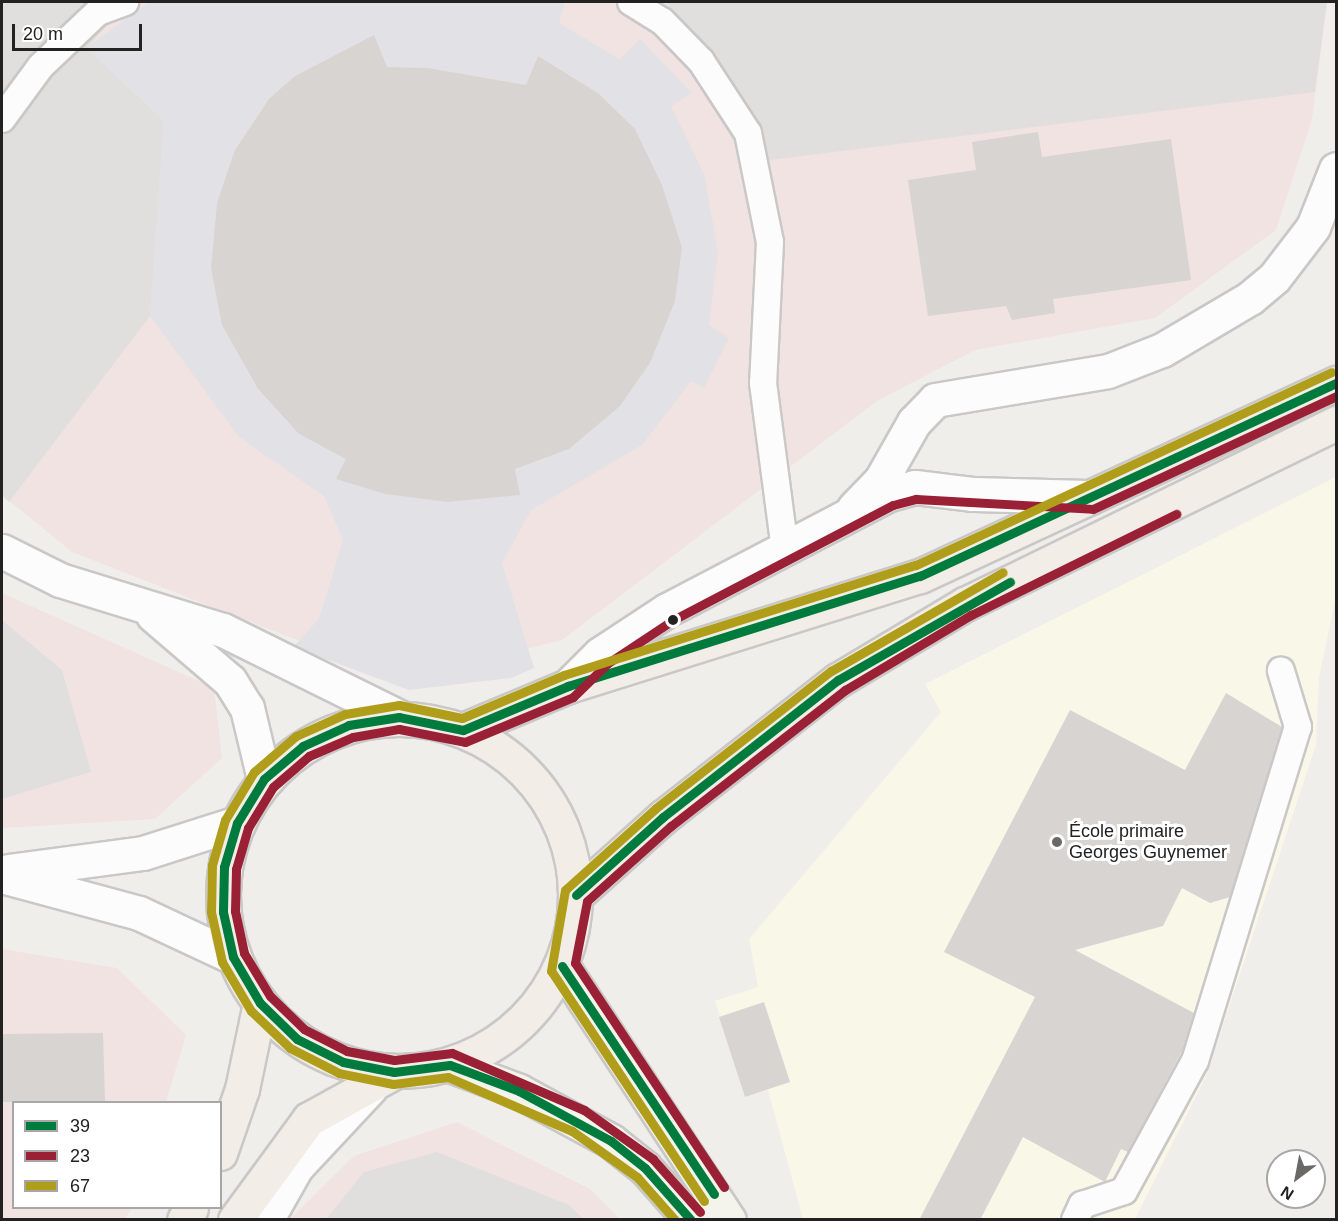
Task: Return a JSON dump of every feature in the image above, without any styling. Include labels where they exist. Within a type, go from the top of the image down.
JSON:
[{"type":"main road","points":[[463,730],[568,686],[920,576],[1336,383]]},
{"type":"main road","points":[[576,896],[663,817],[838,680],[965,604],[1336,423]]},
{"type":"main road","points":[[399,717],[463,730],[509,756],[545,795],[569,843],[576,896],[562,966],[535,1010],[496,1043],[450,1065],[394,1072],[343,1062],[316,1048],[260,1003],[233,957],[223,912],[224,867],[237,823],[264,779],[303,746],[349,725],[399,717]]},
{"type":"main road","points":[[222,1147],[239,1100],[260,1003]]},
{"type":"main road","points":[[235,1220],[309,1119],[394,1072]]},
{"type":"street","points":[[854,508],[881,480],[914,422],[935,399],[948,394],[1108,370],[1219,319],[1274,278],[1294,255],[1313,227],[1336,169]]},
{"type":"street","points":[[914,422],[917,465],[939,489]]},
{"type":"street","points":[[568,686],[600,654],[667,610],[785,550],[854,508],[915,487],[1090,496]]},
{"type":"street","points":[[2,551],[60,580],[223,630],[399,717]]},
{"type":"street","points":[[142,606],[230,681],[247,708],[264,779]]},
{"type":"street","points":[[2,874],[143,853],[237,823]]},
{"type":"street","points":[[2,874],[140,913],[233,957]]},
{"type":"street","points":[[562,966],[729,1220]]},
{"type":"street","points":[[450,1065],[578,1120],[645,1168],[691,1220]]},
{"type":"lane","points":[[2,119],[49,58],[98,12],[125,2]]},
{"type":"lane","points":[[631,2],[662,21],[701,61],[748,133],[770,242],[763,383],[785,550]]},
{"type":"lane","points":[[1075,1220],[1082,1205],[1124,1191],[1195,1060],[1298,727],[1281,671]]},
{"type":"lane","points":[[271,1220],[300,1169],[394,1072]]},
{"type":"lane","points":[[645,1168],[666,1220]]},
{"type":"shaded area","points":[[2,2],[1327,2],[1312,119],[1276,230],[1155,318],[975,350],[877,401],[562,640],[399,680],[72,552],[2,495]]},
{"type":"shaded area","points":[[2,2],[127,2],[87,48],[164,121],[150,316],[9,502],[2,495]]},
{"type":"shaded area","points":[[149,2],[565,2],[559,23],[619,59],[640,39],[692,93],[671,106],[704,174],[718,252],[709,325],[729,338],[704,388],[691,381],[642,445],[531,510],[502,563],[534,668],[511,678],[409,690],[293,647],[319,619],[343,540],[324,496],[239,437],[150,316],[164,121],[86,48]],"holes":[[[374,36],[387,67],[428,68],[526,85],[538,56],[598,93],[635,129],[662,185],[682,246],[675,301],[650,363],[620,406],[569,449],[515,469],[520,495],[447,502],[385,494],[337,479],[346,459],[299,434],[258,390],[222,325],[211,268],[217,203],[235,150],[269,99],[295,76]]]},
{"type":"shaded area","points":[[667,2],[1327,2],[1315,92],[754,162]]},
{"type":"shaded area","name":"École primaire Georges Guynemer","points":[[1336,477],[1336,596],[1319,678],[1316,745],[1206,1076],[1135,1219],[803,1219],[768,1090],[745,1097],[715,1001],[758,987],[749,939],[941,712],[925,684]]},
{"type":"shaded area","points":[[2,593],[214,688],[222,758],[155,819],[2,828]]},
{"type":"shaded area","points":[[2,620],[62,670],[91,772],[2,799]]},
{"type":"shaded area","points":[[2,949],[117,968],[186,1035],[166,1101],[12,1101],[12,1209],[131,1209],[125,1219],[2,1219]]},
{"type":"shaded area","points":[[457,1122],[590,1189],[620,1219],[289,1220],[354,1156]]},
{"type":"shaded area","points":[[437,1152],[569,1205],[584,1219],[326,1219],[364,1172]]},
{"type":"building","points":[[374,35],[387,67],[428,68],[526,85],[538,56],[598,93],[635,129],[662,185],[682,247],[675,301],[650,363],[620,406],[569,449],[515,469],[520,495],[447,502],[385,494],[336,479],[346,459],[299,434],[258,389],[222,325],[211,268],[217,203],[235,150],[269,99],[295,76]]},
{"type":"building","points":[[1038,132],[1042,157],[1171,139],[1191,280],[1053,299],[1055,313],[1012,320],[1006,306],[928,316],[908,180],[976,170],[972,142]]},
{"type":"building","points":[[1226,693],[1282,727],[1230,897],[1210,903],[1182,888],[1163,926],[1075,950],[1194,1013],[1182,1051],[1128,1152],[1121,1149],[1105,1182],[1023,1137],[980,1220],[919,1220],[1035,997],[944,952],[1070,710],[1185,770]]},
{"type":"building","points":[[764,1002],[790,1082],[745,1097],[719,1017]]},
{"type":"building","points":[[103,1033],[105,1101],[2,1102],[2,1034]]},
{"type":"transit line","name":"67","points":[[675,1220],[637,1177],[572,1131],[448,1077],[393,1084],[339,1073],[290,1048],[251,1011],[222,962],[211,912],[212,865],[225,820],[254,772],[296,736],[345,714],[399,705],[462,718],[564,675],[916,565],[1331,372]]},
{"type":"transit line","name":"39","points":[[463,730],[568,686],[920,576],[1336,383]]},
{"type":"transit line","name":"23","points":[[700,1212],[653,1159],[584,1110],[452,1053],[394,1060],[347,1051],[304,1029],[270,996],[244,953],[235,911],[236,869],[248,828],[273,787],[309,756],[353,737],[399,729],[465,742],[573,697],[608,663],[673,620],[893,505],[916,499],[1093,509],[1336,396]]},
{"type":"transit line","name":"23","points":[[724,1187],[575,963],[587,901],[671,826],[845,690],[971,615],[1176,514]]},
{"type":"transit line","name":"67","points":[[704,1201],[551,971],[565,890],[656,808],[831,671],[1003,572]]},
{"type":"transit line","name":"39","points":[[576,895],[663,817],[838,680],[1010,582]]},
{"type":"transit line","name":"39","points":[[463,730],[399,717],[349,725],[303,746],[264,779],[237,823],[224,867],[223,912],[233,957],[260,1003],[297,1039],[343,1062],[394,1072],[450,1065],[519,1091],[611,1141],[645,1168],[691,1220]]},
{"type":"transit line","name":"39","points":[[562,966],[714,1194]]},
{"type":"place","name":"École primaire Georges Guynemer","points":[[1057,842]]}]
